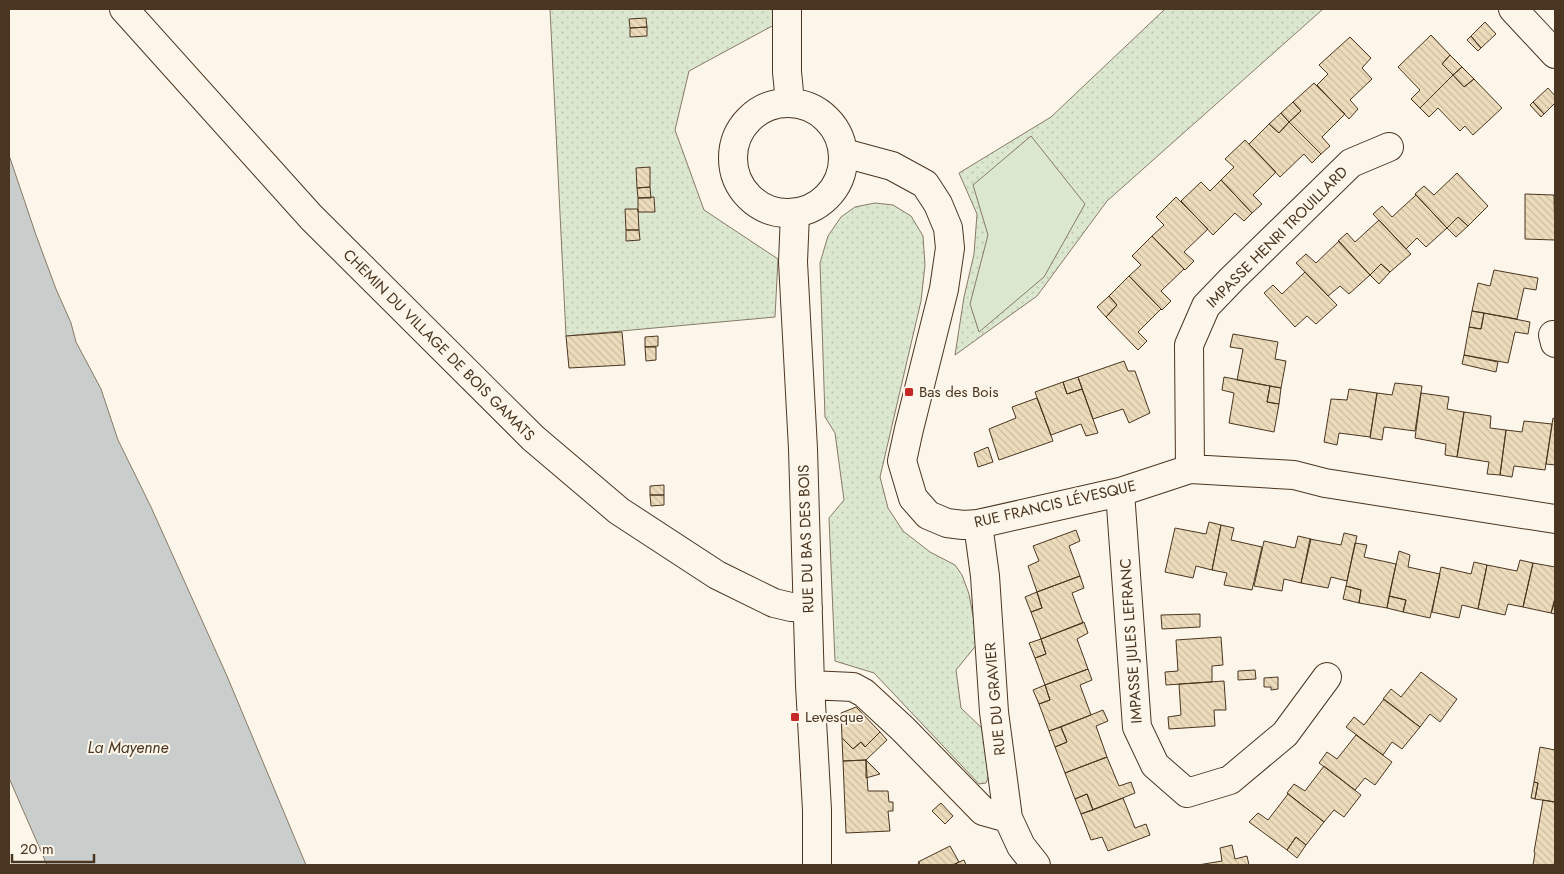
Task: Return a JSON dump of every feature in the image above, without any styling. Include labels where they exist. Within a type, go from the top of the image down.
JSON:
[{"type":"street","name":"CHEMIN DU VILLAGE DE BOIS GAMATS","points":[[124,9],[311,217],[533,438],[619,511],[717,575],[774,603],[808,608]]},
{"type":"street","points":[[787,9],[787,72],[790,102]]},
{"type":"street","points":[[1513,9],[1555,54]]},
{"type":"street","points":[[790,102],[806,105],[820,112],[836,130],[844,154],[843,170],[837,186],[826,199],[812,209],[795,213],[777,213],[760,206],[746,195],[736,179],[733,161],[735,143],[743,126],[756,113],[772,105],[790,102]]},
{"type":"street","name":"IMPASSE HENRI TROUILLARD","points":[[1190,469],[1189,345],[1206,306],[1351,163],[1389,147]]},
{"type":"street","name":"RUE FRANCIS LÉVESQUE","points":[[844,154],[892,166],[924,184],[938,204],[948,228],[950,248],[944,290],[902,461],[913,498],[928,515],[947,523],[978,524],[1120,492],[1190,469],[1294,475],[1335,485],[1555,519]]},
{"type":"street","name":"RUE DU BAS DES BOIS","points":[[795,213],[794,262],[804,449],[817,865]]},
{"type":"street","points":[[1555,335],[1553,335],[1555,343]]},
{"type":"street","name":"IMPASSE JULES LEFRANC","points":[[1120,492],[1137,728],[1155,765],[1187,793],[1230,780],[1285,734],[1327,677]]},
{"type":"street","name":"RUE DU GRAVIER","points":[[978,524],[985,576],[994,712],[1008,818],[1020,846],[1036,865]]},
{"type":"street","points":[[810,685],[853,687],[864,693],[903,729],[983,811],[1008,818]]},
{"type":"green space","points":[[550,9],[773,9],[774,25],[689,71],[675,130],[704,210],[778,259],[775,317],[566,336]]},
{"type":"green space","points":[[1165,9],[1323,9],[1107,201],[1037,296],[955,355],[964,297],[974,254],[977,214],[959,173],[1051,117]]},
{"type":"green space","points":[[1031,136],[1085,204],[1044,277],[979,332],[970,304],[988,235],[973,185]]},
{"type":"green space","points":[[875,203],[893,205],[911,216],[923,236],[925,265],[921,301],[880,477],[888,508],[903,531],[930,552],[955,565],[962,575],[969,594],[978,643],[956,670],[961,708],[986,732],[989,775],[986,783],[979,784],[874,673],[835,661],[829,518],[844,500],[835,433],[825,417],[820,263],[828,236],[841,217],[855,207]]},
{"type":"water","name":"La Mayenne","points":[[9,155],[36,235],[71,323],[76,342],[101,389],[118,440],[151,507],[227,676],[306,865],[47,865],[9,778]]},
{"type":"building","points":[[646,18],[647,27],[630,28],[629,19]]},
{"type":"building","points":[[1485,22],[1496,34],[1481,48],[1471,36]]},
{"type":"building","points":[[647,27],[647,36],[630,37],[630,28]]},
{"type":"building","points":[[1431,35],[1450,55],[1442,64],[1453,75],[1420,108],[1411,99],[1420,90],[1398,67]]},
{"type":"building","points":[[1471,36],[1481,48],[1478,51],[1467,40]]},
{"type":"building","points":[[1350,37],[1371,58],[1362,68],[1372,79],[1350,100],[1358,109],[1349,119],[1317,85],[1328,74],[1319,65]]},
{"type":"building","points":[[1450,55],[1462,67],[1453,75],[1442,64]]},
{"type":"building","points":[[1462,67],[1474,79],[1464,87],[1453,75]]},
{"type":"building","points":[[1453,75],[1464,87],[1474,79],[1502,108],[1473,135],[1465,126],[1460,131],[1438,108],[1429,117],[1420,108]]},
{"type":"building","points":[[1314,83],[1345,114],[1322,137],[1330,146],[1321,154],[1289,122],[1301,111],[1293,102]]},
{"type":"building","points":[[1548,88],[1555,96],[1555,103],[1544,114],[1533,102]]},
{"type":"building","points":[[1293,102],[1301,111],[1289,122],[1281,113]]},
{"type":"building","points":[[1533,102],[1544,114],[1541,117],[1530,105]]},
{"type":"building","points":[[1281,113],[1289,122],[1279,133],[1269,124]]},
{"type":"building","points":[[1289,122],[1321,154],[1312,163],[1304,154],[1280,177],[1249,144],[1269,124],[1279,133]]},
{"type":"building","points":[[1245,140],[1276,172],[1253,195],[1262,204],[1252,213],[1221,180],[1234,167],[1225,159]]},
{"type":"building","points":[[650,167],[650,187],[637,188],[636,168]]},
{"type":"building","points":[[1457,173],[1488,206],[1468,226],[1458,217],[1447,228],[1415,194],[1424,186],[1434,195]]},
{"type":"building","points":[[1221,180],[1252,213],[1244,221],[1235,213],[1213,235],[1181,201],[1201,182],[1210,191]]},
{"type":"building","points":[[650,187],[651,198],[638,198],[637,188]]},
{"type":"building","points":[[1525,194],[1554,195],[1555,240],[1525,239]]},
{"type":"building","points":[[1416,195],[1447,228],[1426,247],[1417,238],[1406,249],[1373,214],[1382,206],[1392,217]]},
{"type":"building","points":[[654,197],[655,212],[638,212],[638,198]]},
{"type":"building","points":[[1176,197],[1208,229],[1184,252],[1194,261],[1185,270],[1152,236],[1164,225],[1156,217]]},
{"type":"building","points":[[625,209],[638,209],[639,230],[626,230]]},
{"type":"building","points":[[1458,217],[1468,226],[1456,237],[1447,228]]},
{"type":"building","points":[[1379,220],[1411,254],[1390,272],[1381,264],[1370,275],[1338,241],[1347,233],[1355,242]]},
{"type":"building","points":[[626,230],[639,230],[640,240],[626,241]]},
{"type":"building","points":[[1152,236],[1184,269],[1161,291],[1171,301],[1162,310],[1129,276],[1141,265],[1132,256]]},
{"type":"building","points":[[1339,241],[1370,275],[1349,294],[1340,286],[1328,296],[1296,263],[1306,254],[1316,263]]},
{"type":"building","points":[[1381,264],[1390,272],[1379,284],[1370,275]]},
{"type":"building","points":[[1494,270],[1538,278],[1536,290],[1524,288],[1517,319],[1472,311],[1478,283],[1490,286]]},
{"type":"building","points":[[1305,272],[1337,305],[1316,324],[1307,316],[1295,327],[1264,293],[1273,285],[1282,294]]},
{"type":"building","points":[[1129,276],[1161,309],[1138,332],[1147,341],[1138,350],[1106,317],[1117,305],[1109,296]]},
{"type":"building","points":[[1109,296],[1117,305],[1106,317],[1097,307]]},
{"type":"building","points":[[1472,311],[1484,313],[1481,329],[1469,327]]},
{"type":"building","points":[[1484,313],[1530,322],[1528,334],[1515,332],[1508,363],[1464,355],[1469,327],[1481,329]]},
{"type":"building","points":[[622,332],[625,365],[569,368],[566,336]]},
{"type":"building","points":[[1233,334],[1278,342],[1275,359],[1286,361],[1281,388],[1237,380],[1243,349],[1230,347]]},
{"type":"building","points":[[658,336],[658,346],[645,347],[645,337]]},
{"type":"building","points":[[645,347],[656,347],[656,360],[646,361]]},
{"type":"building","points":[[1464,355],[1498,362],[1496,372],[1462,364]]},
{"type":"building","points":[[1124,361],[1128,371],[1135,371],[1150,413],[1129,423],[1123,409],[1093,419],[1078,377]]},
{"type":"building","points":[[1078,377],[1082,389],[1067,394],[1063,382]]},
{"type":"building","points":[[1224,377],[1270,386],[1267,402],[1279,404],[1274,432],[1229,423],[1234,393],[1222,390]]},
{"type":"building","points":[[1063,382],[1067,394],[1082,389],[1098,433],[1086,436],[1081,424],[1051,435],[1035,392]]},
{"type":"building","points":[[1395,383],[1422,386],[1415,431],[1384,427],[1382,440],[1370,438],[1377,393],[1392,395]]},
{"type":"building","points":[[1270,386],[1281,388],[1279,404],[1267,402]]},
{"type":"building","points":[[1349,389],[1377,393],[1370,437],[1339,433],[1337,445],[1324,442],[1331,399],[1347,400]]},
{"type":"building","points":[[1421,393],[1449,397],[1447,409],[1464,412],[1457,457],[1445,455],[1446,444],[1415,438]]},
{"type":"building","points":[[1037,398],[1053,441],[999,460],[989,429],[1016,418],[1012,407]]},
{"type":"building","points":[[1464,412],[1491,416],[1490,428],[1506,430],[1500,475],[1487,474],[1489,462],[1457,457]]},
{"type":"building","points":[[1553,418],[1555,419],[1555,465],[1546,464]]},
{"type":"building","points":[[1524,421],[1552,424],[1545,470],[1514,466],[1512,477],[1500,475],[1506,430],[1522,432]]},
{"type":"building","points":[[988,447],[993,462],[978,467],[974,453]]},
{"type":"building","points":[[664,485],[664,495],[650,495],[650,486]]},
{"type":"building","points":[[650,495],[664,495],[664,505],[651,506]]},
{"type":"building","points":[[1209,522],[1221,525],[1212,570],[1196,566],[1193,578],[1165,572],[1175,528],[1206,534]]},
{"type":"building","points":[[1221,525],[1234,528],[1231,540],[1262,547],[1252,590],[1224,585],[1227,573],[1212,570]]},
{"type":"building","points":[[1076,530],[1080,541],[1069,546],[1080,576],[1037,592],[1028,566],[1039,561],[1033,546]]},
{"type":"building","points":[[1344,533],[1357,536],[1347,581],[1331,577],[1328,588],[1301,583],[1310,539],[1341,545]]},
{"type":"building","points":[[1298,536],[1311,539],[1301,583],[1284,579],[1282,591],[1254,586],[1264,541],[1295,548]]},
{"type":"building","points":[[1355,543],[1367,545],[1364,557],[1396,564],[1387,608],[1359,603],[1361,590],[1346,586]]},
{"type":"building","points":[[1399,551],[1410,555],[1408,567],[1440,574],[1430,618],[1403,612],[1406,600],[1389,596]]},
{"type":"building","points":[[1520,560],[1533,563],[1523,607],[1508,604],[1505,615],[1478,609],[1487,565],[1517,571]]},
{"type":"building","points":[[1474,562],[1487,565],[1478,609],[1462,605],[1459,618],[1432,612],[1441,567],[1471,574]]},
{"type":"building","points":[[1533,563],[1555,567],[1555,601],[1551,613],[1523,607]]},
{"type":"building","points":[[1080,576],[1084,588],[1072,593],[1083,623],[1041,639],[1031,612],[1042,608],[1037,592]]},
{"type":"building","points":[[1346,586],[1361,590],[1359,603],[1343,599]]},
{"type":"building","points":[[1037,592],[1042,608],[1031,612],[1025,597]]},
{"type":"building","points":[[1389,596],[1406,600],[1403,612],[1387,608]]},
{"type":"building","points":[[1555,601],[1555,614],[1551,613]]},
{"type":"building","points":[[1200,614],[1200,627],[1162,629],[1161,615]]},
{"type":"building","points":[[1084,622],[1088,633],[1077,639],[1088,669],[1045,685],[1035,658],[1046,654],[1041,639]]},
{"type":"building","points":[[1221,637],[1223,665],[1212,666],[1212,682],[1166,685],[1165,672],[1178,671],[1176,640]]},
{"type":"building","points":[[1041,639],[1046,654],[1035,658],[1029,643]]},
{"type":"building","points":[[1088,669],[1092,680],[1080,685],[1091,715],[1049,731],[1039,704],[1050,700],[1045,685]]},
{"type":"building","points":[[1255,670],[1256,679],[1238,680],[1238,671]]},
{"type":"building","points":[[1421,672],[1457,699],[1440,722],[1430,714],[1420,727],[1383,699],[1391,689],[1401,697]]},
{"type":"building","points":[[1278,677],[1278,689],[1271,690],[1271,687],[1264,687],[1264,678]]},
{"type":"building","points":[[1224,681],[1226,710],[1214,710],[1215,726],[1169,729],[1168,717],[1181,715],[1179,684]]},
{"type":"building","points":[[1045,685],[1050,700],[1039,704],[1033,690]]},
{"type":"building","points":[[1384,699],[1420,727],[1402,749],[1392,742],[1383,755],[1346,727],[1354,717],[1364,725]]},
{"type":"building","points":[[856,707],[880,732],[865,747],[861,742],[853,749],[842,738],[841,713]]},
{"type":"building","points":[[1103,710],[1108,721],[1096,726],[1107,757],[1065,773],[1055,747],[1067,742],[1061,727]]},
{"type":"building","points":[[1061,727],[1067,742],[1055,747],[1049,731]]},
{"type":"building","points":[[880,732],[887,740],[866,760],[843,761],[842,738],[853,749],[861,742],[865,747]]},
{"type":"building","points":[[1356,735],[1392,762],[1375,785],[1365,778],[1355,790],[1319,763],[1327,752],[1337,759]]},
{"type":"building","points":[[1540,747],[1555,750],[1555,802],[1535,799],[1538,783],[1534,782]]},
{"type":"building","points":[[1107,757],[1119,786],[1131,782],[1135,793],[1093,810],[1087,794],[1075,799],[1065,773]]},
{"type":"building","points":[[866,760],[880,774],[866,778]]},
{"type":"building","points":[[866,760],[868,791],[888,791],[889,802],[893,802],[893,811],[888,811],[890,831],[846,833],[843,761]]},
{"type":"building","points":[[1324,766],[1361,795],[1344,817],[1334,810],[1324,822],[1287,793],[1294,784],[1305,791]]},
{"type":"building","points":[[1534,782],[1538,783],[1535,799],[1531,798]]},
{"type":"building","points":[[1087,794],[1093,810],[1081,814],[1075,799]]},
{"type":"building","points":[[1288,794],[1324,822],[1306,845],[1296,837],[1287,850],[1249,822],[1258,813],[1268,820]]},
{"type":"building","points":[[1123,798],[1135,828],[1146,824],[1150,835],[1108,851],[1102,837],[1091,840],[1081,814]]},
{"type":"building","points":[[1543,800],[1555,802],[1555,865],[1533,865]]},
{"type":"building","points":[[941,803],[953,816],[945,824],[932,811]]},
{"type":"building","points":[[1296,837],[1306,845],[1297,858],[1287,850]]},
{"type":"building","points":[[1232,845],[1235,859],[1247,856],[1249,865],[1198,865],[1222,861],[1220,848]]},
{"type":"building","points":[[950,846],[959,862],[953,865],[916,865],[920,863],[918,862]]},
{"type":"building","points":[[964,860],[966,865],[953,865],[959,862]]},
{"type":"place","name":"Bas des Bois","points":[[909,392]]},
{"type":"place","name":"Levesque","points":[[795,717]]}]
